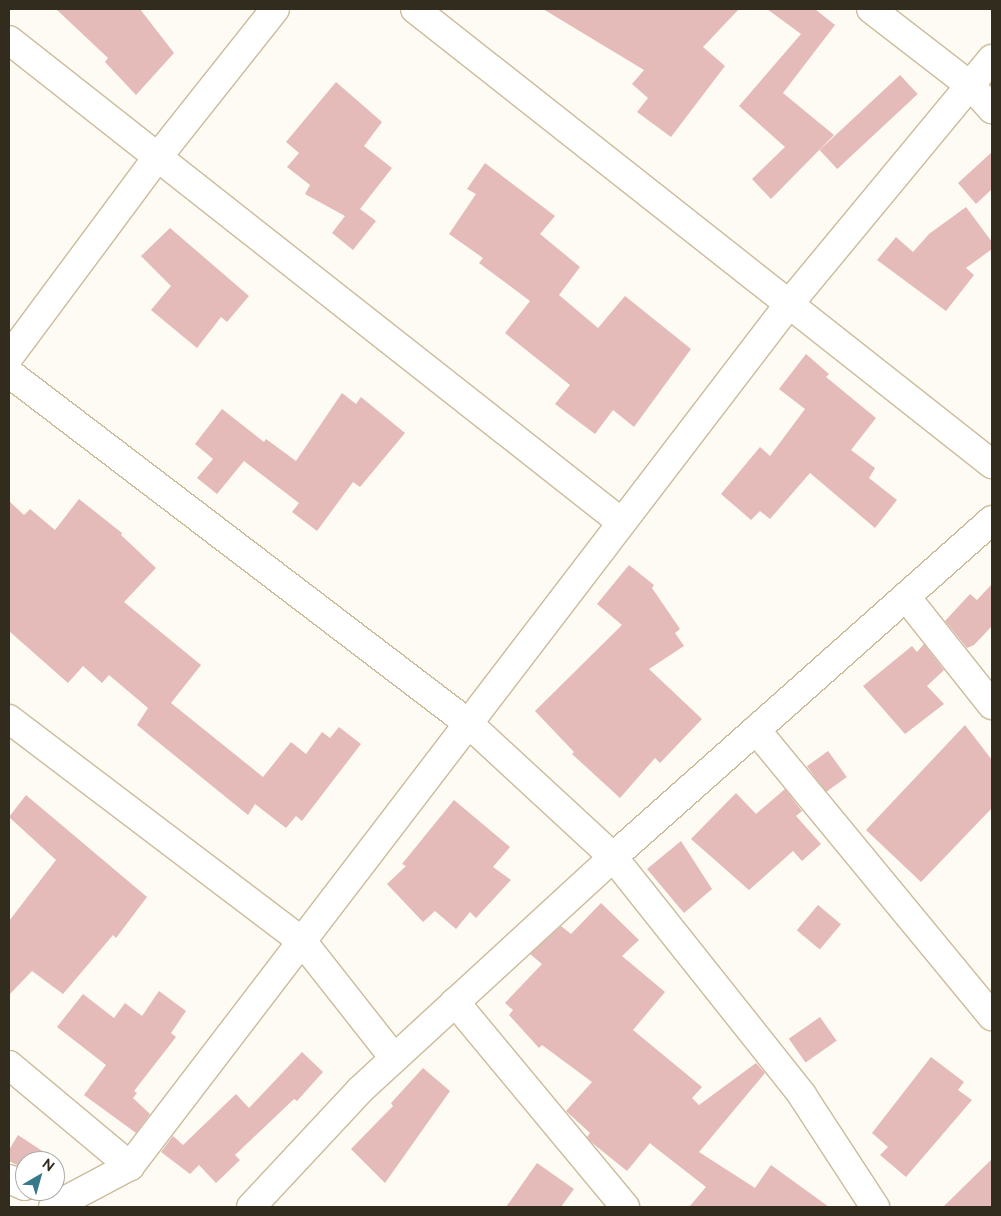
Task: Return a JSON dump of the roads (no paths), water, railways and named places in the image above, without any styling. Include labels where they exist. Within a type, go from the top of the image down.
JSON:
[{"type":"street","points":[[9,357],[156,158],[275,9]]},
{"type":"street","points":[[415,9],[992,464]]},
{"type":"street","points":[[871,9],[972,87],[992,109]]},
{"type":"street","points":[[9,40],[156,158],[622,522]]},
{"type":"street","points":[[65,1206],[130,1166],[789,304],[972,87],[992,59]]},
{"type":"street","points":[[9,373],[468,724],[613,857],[802,1094],[876,1207]]},
{"type":"street","points":[[251,1207],[360,1090],[394,1058],[613,857],[992,520]]},
{"type":"street","points":[[906,597],[992,705]]},
{"type":"street","points":[[9,719],[302,941],[394,1058]]},
{"type":"street","points":[[756,730],[992,1016]]},
{"type":"street","points":[[455,1002],[625,1207]]},
{"type":"street","points":[[9,1065],[130,1166]]}]
